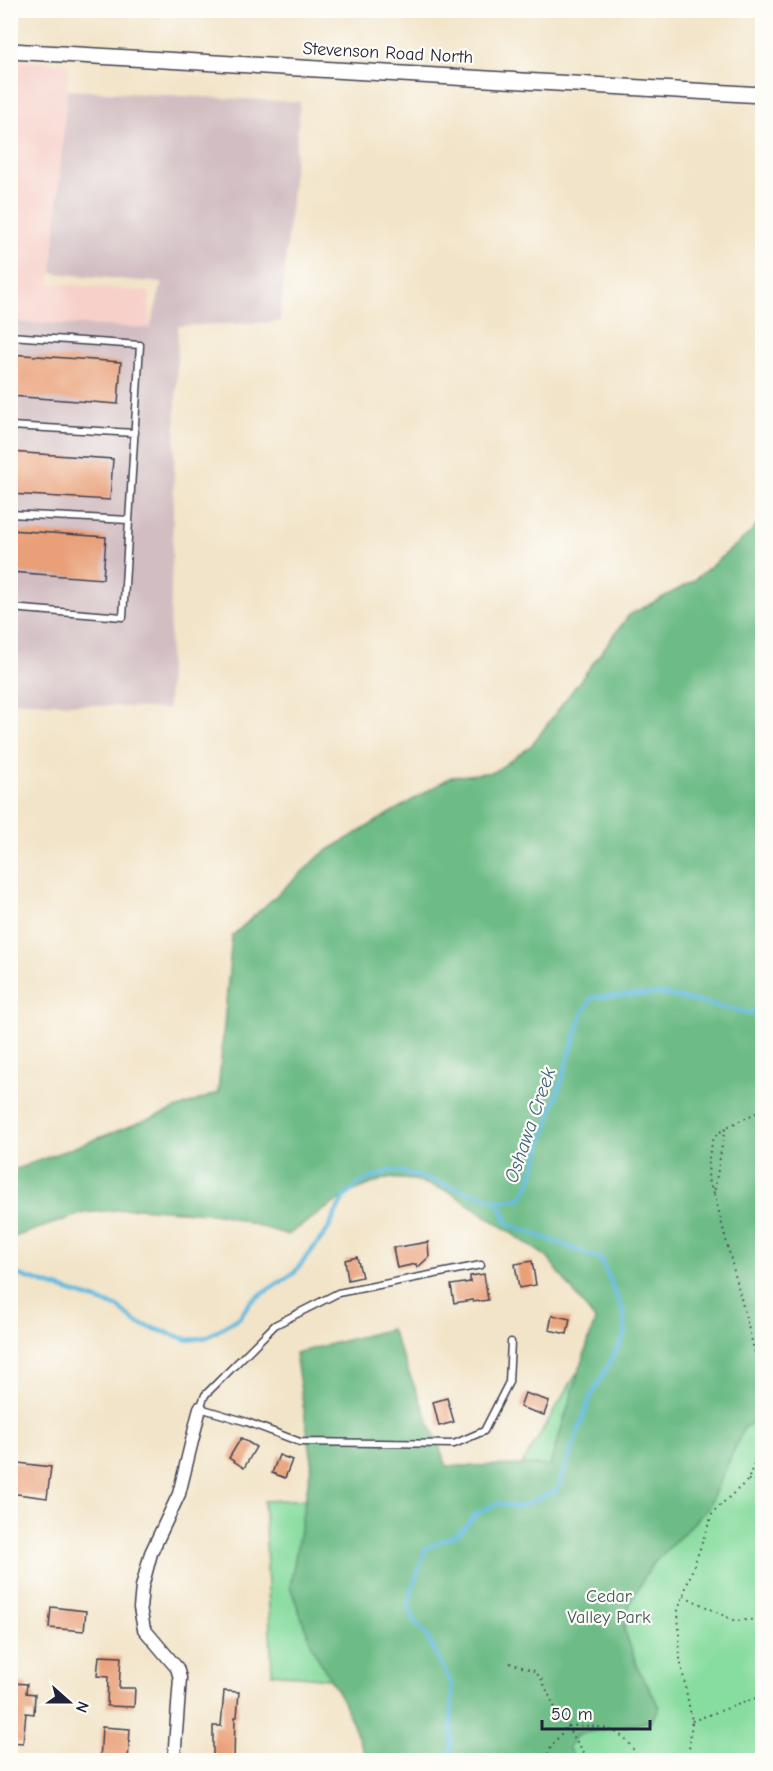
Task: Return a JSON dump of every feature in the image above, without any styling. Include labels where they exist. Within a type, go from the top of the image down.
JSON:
[{"type":"street","name":"Stevenson Road North","points":[[10,51],[762,95]]},
{"type":"street","points":[[174,1761],[180,1678],[177,1668],[144,1629],[140,1608],[142,1587],[151,1552],[179,1494],[200,1408]]},
{"type":"lane","points":[[10,336],[140,345],[123,617],[10,608]]},
{"type":"lane","points":[[10,426],[135,433]]},
{"type":"lane","points":[[10,514],[129,520]]},
{"type":"lane","points":[[481,1265],[338,1293],[275,1325],[211,1388],[205,1395],[200,1408],[247,1422],[300,1442],[454,1444],[484,1431],[509,1382],[511,1342]]},
{"type":"path","points":[[762,1110],[725,1128],[714,1137],[709,1155],[708,1180],[714,1193],[756,1357],[762,1390]]},
{"type":"path","points":[[714,1193],[725,1128]]},
{"type":"path","points":[[688,1761],[692,1721],[680,1659],[678,1610],[713,1512],[748,1480],[762,1441]]},
{"type":"path","points":[[748,1480],[762,1480]]},
{"type":"path","points":[[683,1595],[735,1621],[762,1619]]},
{"type":"path","points":[[510,1663],[534,1671],[541,1678],[556,1710],[589,1761]]},
{"type":"path","points":[[692,1721],[762,1696]]},
{"type":"path","points":[[545,1761],[550,1747],[567,1726]]},
{"type":"path","points":[[567,1726],[588,1726],[616,1731],[634,1749],[638,1761]]},
{"type":"shaded area","points":[[11,60],[69,64],[52,273],[49,283],[149,292],[150,328],[11,322]]},
{"type":"shaded area","points":[[67,90],[300,102],[280,322],[178,326],[168,709],[11,701],[11,322],[150,328],[162,283],[52,273]]},
{"type":"green space","points":[[762,519],[762,1416],[744,1428],[708,1508],[651,1566],[630,1603],[624,1629],[639,1671],[660,1707],[651,1721],[578,1734],[568,1747],[575,1760],[375,1760],[366,1756],[343,1701],[314,1651],[290,1587],[312,1461],[295,1353],[391,1329],[447,1466],[550,1465],[595,1320],[547,1257],[450,1192],[415,1180],[386,1178],[349,1193],[288,1235],[220,1214],[139,1208],[84,1213],[11,1238],[11,1171],[218,1093],[232,936],[323,853],[451,777],[494,772],[531,746],[629,615],[692,582],[750,533]]},
{"type":"green space","name":"Cedar Valley Park","points":[[762,761],[762,1760],[374,1760],[376,1684],[272,1673],[264,1501],[506,1491],[606,1325]]},
{"type":"building","points":[[10,354],[121,362],[118,404],[10,396]]},
{"type":"building","points":[[10,452],[113,459],[110,500],[10,494]]},
{"type":"building","points":[[10,530],[106,537],[103,579],[10,572]]},
{"type":"building","points":[[428,1242],[429,1257],[417,1268],[416,1264],[397,1268],[393,1248]]},
{"type":"building","points":[[357,1257],[362,1277],[348,1280],[345,1260]]},
{"type":"building","points":[[532,1261],[536,1285],[519,1288],[515,1264]]},
{"type":"building","points":[[484,1274],[488,1300],[454,1303],[451,1285],[470,1282],[470,1276]]},
{"type":"building","points":[[552,1315],[570,1319],[567,1334],[549,1330]]},
{"type":"building","points":[[525,1393],[549,1401],[544,1415],[520,1407]]},
{"type":"building","points":[[447,1398],[454,1422],[439,1426],[433,1402]]},
{"type":"building","points":[[241,1438],[256,1447],[244,1468],[229,1458]]},
{"type":"building","points":[[279,1455],[292,1460],[285,1478],[272,1473]]},
{"type":"building","points":[[10,1462],[51,1467],[47,1498],[10,1493]]},
{"type":"building","points":[[51,1607],[86,1611],[84,1631],[49,1628]]},
{"type":"building","points":[[99,1656],[121,1657],[119,1688],[135,1688],[134,1707],[107,1706],[108,1677],[97,1676]]},
{"type":"building","points":[[13,1683],[27,1684],[26,1693],[35,1694],[34,1714],[26,1713],[23,1743],[10,1742],[10,1692],[12,1692]]},
{"type":"building","points":[[224,1691],[239,1692],[237,1717],[235,1717],[234,1761],[213,1761],[213,1726],[221,1726]]},
{"type":"building","points":[[102,1727],[130,1729],[128,1761],[100,1761]]},
{"type":"waterway","name":"Oshawa Creek","points":[[10,1280],[19,1275],[118,1307],[137,1323],[189,1340],[207,1337],[239,1318],[251,1301],[294,1273],[327,1231],[344,1197],[362,1182],[390,1171],[403,1172],[498,1201],[520,1199],[528,1188],[582,1015],[592,997],[661,994],[749,1013],[762,1010]]},
{"type":"waterway","points":[[451,1760],[452,1685],[426,1635],[415,1622],[408,1602],[426,1548],[460,1533],[476,1514],[497,1503],[517,1507],[557,1491],[590,1398],[625,1335],[624,1314],[601,1259],[508,1224],[498,1201]]}]
